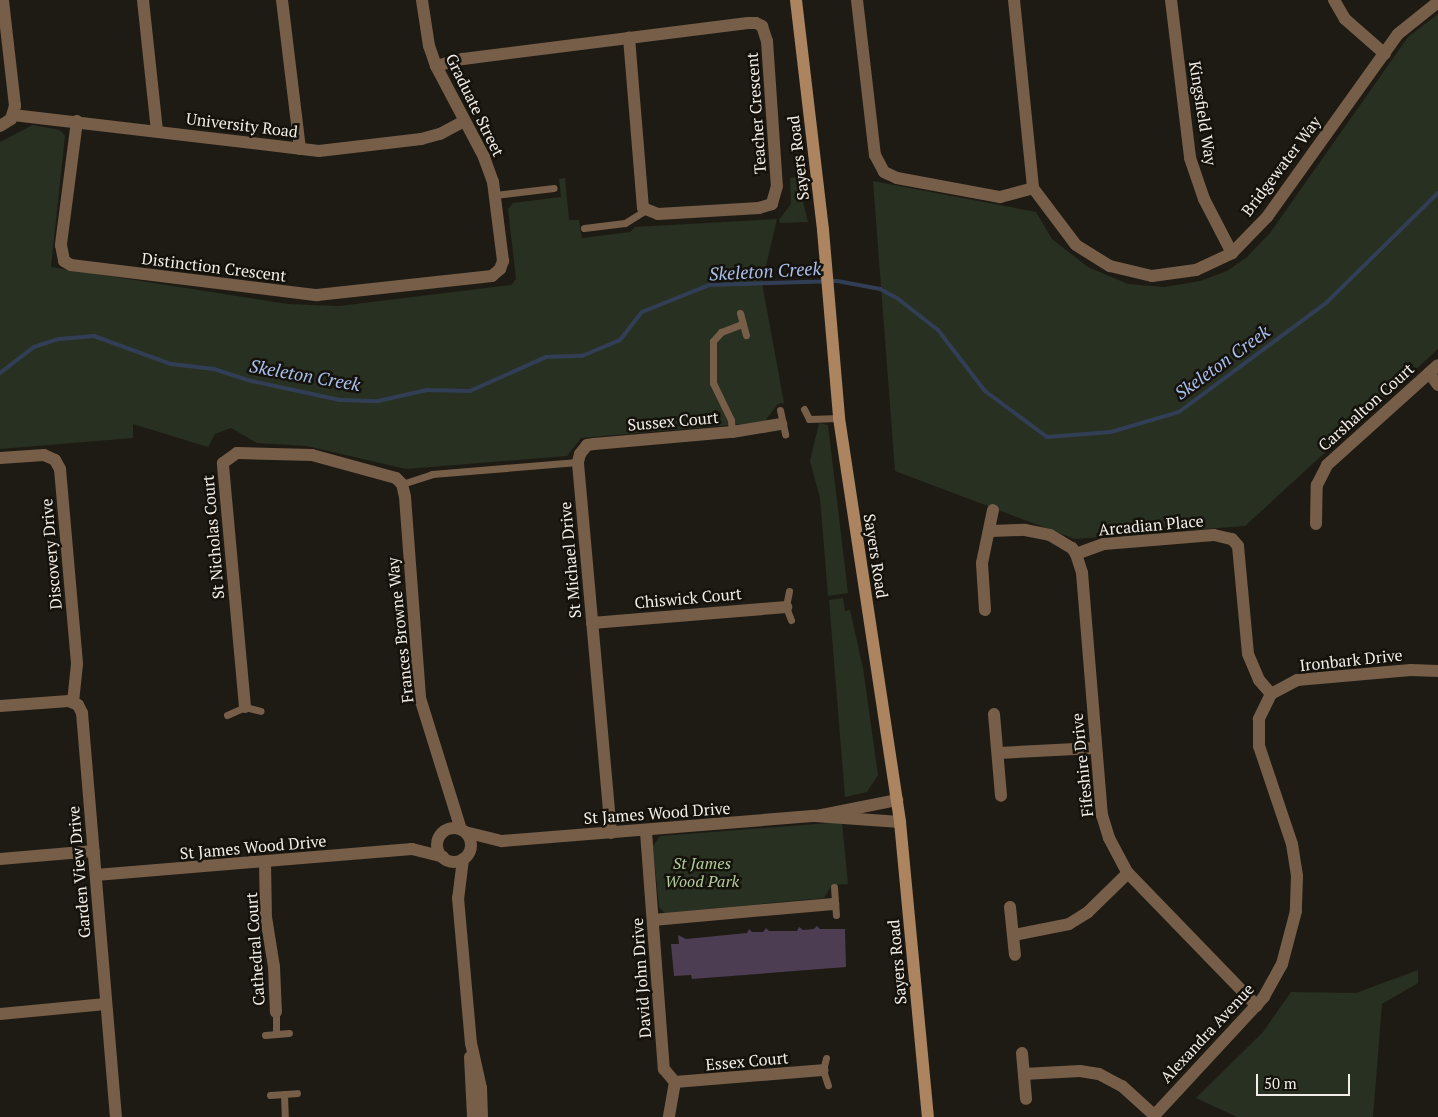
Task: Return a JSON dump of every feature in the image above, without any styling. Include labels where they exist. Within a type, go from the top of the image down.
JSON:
[{"type":"main road","name":"Sayers Road","points":[[796,0],[823,230],[838,418],[900,822],[928,1117]]},
{"type":"street","points":[[0,126],[13,115],[15,96],[3,0]]},
{"type":"street","points":[[143,0],[157,131]]},
{"type":"street","points":[[282,0],[300,149]]},
{"type":"street","name":"Graduate Street","points":[[422,0],[430,46],[436,66],[484,157],[495,195],[503,261],[500,269]]},
{"type":"street","points":[[857,0],[875,155],[884,172],[897,178],[1000,197],[1033,188]]},
{"type":"street","name":"Bridgewater Way","points":[[1014,0],[1033,188],[1040,200],[1076,245],[1110,266],[1152,276],[1177,274],[1212,263],[1232,252],[1267,216],[1398,34],[1438,2]]},
{"type":"street","name":"Kingsfield Way","points":[[1171,0],[1190,158],[1204,199],[1232,252]]},
{"type":"street","points":[[1334,0],[1345,20],[1385,54]]},
{"type":"street","name":"Teacher Crescent","points":[[436,66],[463,59],[630,38],[753,23],[762,26],[767,41],[777,186],[774,201],[759,208],[658,214],[646,210]]},
{"type":"street","points":[[630,38],[640,192],[646,210]]},
{"type":"street","name":"University Road","points":[[13,115],[328,151],[421,139],[440,134],[464,121]]},
{"type":"street","name":"Distinction Crescent","points":[[77,121],[61,246],[64,261],[71,265],[317,295],[485,277],[500,269]]},
{"type":"street","name":"Carshalton Court","points":[[1316,524],[1316,485],[1327,465],[1433,369],[1438,385]]},
{"type":"street","name":"Sussex Court","points":[[578,462],[582,450],[594,444],[783,429]]},
{"type":"street","name":"St Nicholas Court","points":[[245,707],[224,461],[238,453],[312,455],[396,478],[402,484]]},
{"type":"street","name":"Discovery Drive","points":[[0,458],[44,455],[55,460],[60,469],[77,664],[73,702]]},
{"type":"street","name":"St Michael Drive","points":[[578,462],[611,833]]},
{"type":"street","name":"Frances Browne Way","points":[[402,484],[420,698],[450,800],[463,831]]},
{"type":"street","points":[[985,610],[982,563],[993,510]]},
{"type":"street","points":[[990,531],[1026,530],[1050,535],[1072,548],[1076,554]]},
{"type":"street","name":"Arcadian Place","points":[[1076,554],[1104,544],[1214,535],[1232,539],[1241,557],[1248,654],[1258,680],[1271,694]]},
{"type":"street","name":"Fifeshire Drive","points":[[1076,554],[1082,573],[1102,815],[1109,838],[1128,873],[1256,1006]]},
{"type":"street","name":"Chiswick Court","points":[[592,623],[786,607]]},
{"type":"street","name":"Ironbark Drive","points":[[1271,694],[1298,680],[1411,670],[1438,672]]},
{"type":"street","name":"Alexandra Avenue","points":[[1154,1116],[1256,1006],[1282,964],[1294,925],[1297,894],[1292,844],[1259,746],[1259,719],[1271,694]]},
{"type":"street","points":[[0,706],[73,702]]},
{"type":"street","name":"Garden View Drive","points":[[73,702],[80,708],[83,720],[116,1117]]},
{"type":"street","points":[[994,714],[999,754],[1000,796]]},
{"type":"street","points":[[999,754],[1095,748]]},
{"type":"street","name":"Frances Browne Way","points":[[442,834],[450,816],[450,800]]},
{"type":"street","name":"St James Wood Drive","points":[[815,816],[844,808],[897,800]]},
{"type":"street","name":"St James Wood Drive","points":[[463,831],[502,841],[646,832],[815,816],[900,822]]},
{"type":"street","points":[[458,898],[465,858],[471,844],[463,831],[442,834],[438,849],[444,858],[458,898],[471,1043],[470,1085],[473,1117]]},
{"type":"street","name":"David John Drive","points":[[646,832],[664,1069],[675,1082]]},
{"type":"street","name":"St James Wood Drive","points":[[412,849],[442,834]]},
{"type":"street","name":"St James Wood Drive","points":[[465,858],[502,841]]},
{"type":"street","name":"St James Wood Drive","points":[[96,875],[412,849],[444,858]]},
{"type":"street","points":[[0,859],[94,851]]},
{"type":"street","points":[[444,858],[455,862],[465,858]]},
{"type":"street","name":"Cathedral Court","points":[[265,862],[266,917],[274,967],[276,1012]]},
{"type":"street","points":[[1014,935],[1069,924],[1088,912],[1128,873]]},
{"type":"street","points":[[1010,907],[1015,955]]},
{"type":"street","points":[[653,920],[835,909]]},
{"type":"street","points":[[0,1014],[106,1004]]},
{"type":"street","points":[[471,1043],[481,1088],[482,1117]]},
{"type":"street","points":[[1022,1053],[1026,1099]]},
{"type":"street","name":"Essex Court","points":[[675,1082],[824,1064]]},
{"type":"street","points":[[1024,1074],[1080,1071],[1098,1074],[1122,1086],[1154,1116]]},
{"type":"street","points":[[669,1117],[675,1082]]},
{"type":"lane","points":[[495,195],[554,188]]},
{"type":"lane","points":[[584,228],[625,223],[646,210]]},
{"type":"lane","points":[[740,314],[746,334]]},
{"type":"lane","points":[[732,432],[731,420],[713,383],[713,341],[721,332],[742,324]]},
{"type":"lane","points":[[804,409],[809,418],[838,418]]},
{"type":"lane","name":"Sussex Court","points":[[780,410],[783,429]]},
{"type":"lane","points":[[402,484],[432,474],[578,462]]},
{"type":"lane","points":[[789,591],[786,607],[791,620]]},
{"type":"lane","points":[[228,714],[245,707],[261,711]]},
{"type":"lane","points":[[834,887],[835,909]]},
{"type":"lane","name":"Cathedral Court","points":[[276,1012],[276,1034]]},
{"type":"lane","points":[[265,1035],[289,1033]]},
{"type":"lane","name":"Essex Court","points":[[824,1064],[828,1085]]},
{"type":"lane","points":[[270,1095],[297,1093]]},
{"type":"lane","points":[[284,1094],[285,1117]]},
{"type":"green space","points":[[1438,14],[1438,349],[1245,526],[1075,539],[895,471],[873,181],[1036,212],[1052,239],[1088,267],[1128,284],[1165,287],[1200,281],[1227,271],[1247,257],[1270,233],[1408,37]]},
{"type":"green space","points":[[33,125],[60,130],[65,136],[51,267],[288,304],[339,306],[511,285],[516,279],[508,209],[513,203],[561,197],[559,179],[565,178],[569,220],[579,220],[582,238],[630,232],[635,227],[777,219],[762,283],[784,403],[778,404],[764,422],[581,438],[567,456],[406,469],[307,446],[257,443],[231,428],[215,434],[208,447],[133,424],[133,438],[0,449],[0,142]]},
{"type":"green space","points":[[797,177],[808,222],[780,223],[779,220],[791,204],[790,178]]},
{"type":"green space","points":[[819,423],[828,425],[848,593],[828,596],[820,498],[810,461]]},
{"type":"green space","points":[[843,598],[845,611],[850,610],[863,668],[878,775],[867,792],[845,797],[829,600]]},
{"type":"green space","name":"St James Wood Park","points":[[842,822],[848,884],[832,885],[824,898],[665,913],[659,907],[653,846],[660,836]]},
{"type":"green space","points":[[1418,970],[1418,983],[1382,1004],[1373,1117],[1237,1117],[1196,1098],[1263,1032],[1291,992],[1356,993]]},
{"type":"building","points":[[817,926],[820,929],[845,929],[846,967],[692,979],[691,975],[674,976],[671,944],[679,944],[678,935],[686,939],[747,933],[749,929],[752,932],[763,932],[766,928],[769,931],[797,931],[799,927],[803,930],[814,929]]},
{"type":"waterway","name":"Skeleton Creek","points":[[0,373],[34,347],[59,339],[94,336],[171,364],[214,369],[252,381],[340,400],[378,401],[427,390],[470,391],[546,357],[582,356],[620,340],[642,312],[709,285],[837,281],[880,289],[897,298],[938,330],[985,391],[1047,437],[1111,432],[1179,412],[1327,302],[1438,193]]}]
